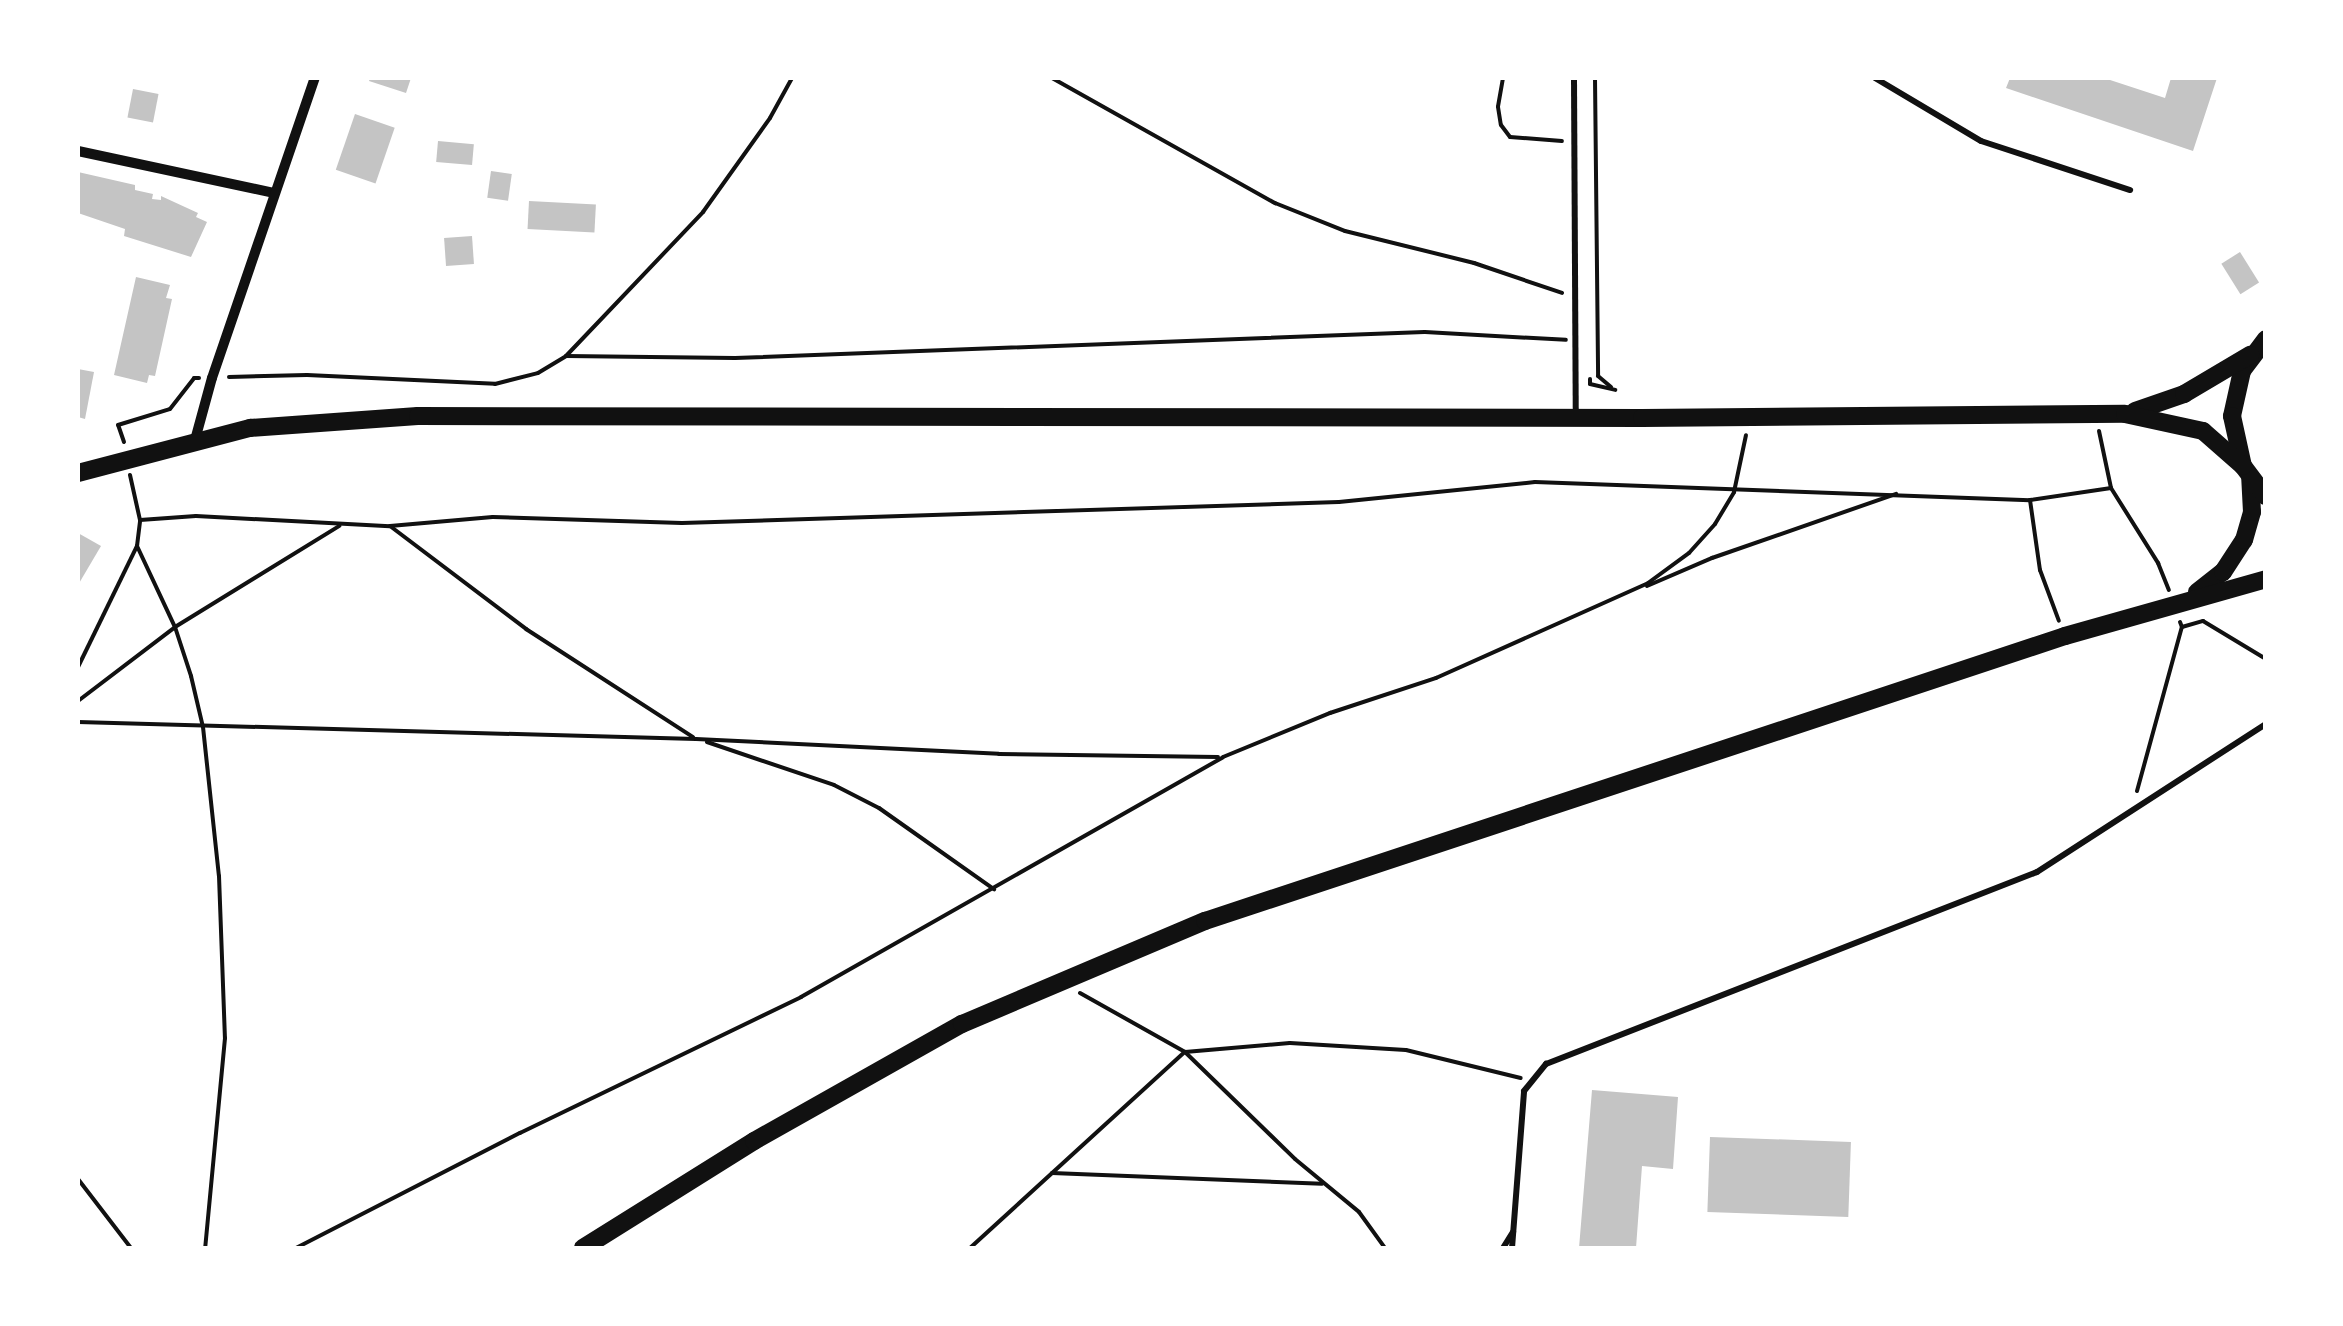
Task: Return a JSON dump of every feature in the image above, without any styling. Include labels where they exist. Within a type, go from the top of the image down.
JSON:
[{"type":"main road","points":[[2125,414],[2184,394],[2250,356],[2266,339]]},
{"type":"main road","points":[[2181,600],[2223,572],[2239,550],[2252,512],[2232,416],[2236,388],[2250,356]]},
{"type":"main road","points":[[78,473],[196,440],[286,424],[418,416],[1576,418],[2125,414],[2203,431],[2266,496]]},
{"type":"main road","points":[[583,1248],[858,1081],[962,1024],[1204,921],[2065,636],[2266,579]]},
{"type":"street","points":[[196,440],[212,378],[315,78]]},
{"type":"street","points":[[78,151],[274,193]]},
{"type":"lane","points":[[1574,78],[1576,418]]},
{"type":"lane","points":[[1874,78],[1981,140],[2130,190]]},
{"type":"lane","points":[[1512,1248],[1520,1124],[1529,1080],[1556,1058],[2011,883],[2064,857],[2266,724]]},
{"type":"lane","points":[[1503,1248],[1513,1232]]},
{"type":"path","points":[[78,667],[137,546],[140,520],[129,458],[118,425],[170,409],[194,378],[307,374],[495,384],[546,370],[566,356],[703,212],[770,118],[792,78]]},
{"type":"path","points":[[1052,78],[1207,168],[1275,202],[1345,231],[1501,271],[1576,298]]},
{"type":"path","points":[[1503,78],[1498,107],[1510,137],[1574,142]]},
{"type":"path","points":[[1596,78],[1598,376],[1615,390]]},
{"type":"path","points":[[566,356],[735,358],[1425,332],[1576,341]]},
{"type":"path","points":[[2095,414],[2111,488],[2181,600],[2182,627],[2171,657],[2154,740],[2130,812]]},
{"type":"path","points":[[1621,598],[1689,553],[1716,524],[1734,492],[1750,416]]},
{"type":"path","points":[[140,520],[196,516],[390,526],[493,517],[701,523],[1339,502],[1535,482],[1734,492],[1901,492],[2030,500],[2111,488]]},
{"type":"path","points":[[296,1248],[520,1132],[800,997],[1223,757],[1330,713],[1436,678],[1712,558],[1901,492]]},
{"type":"path","points":[[2030,500],[2040,570],[2065,636]]},
{"type":"path","points":[[78,701],[175,627],[340,525]]},
{"type":"path","points":[[390,526],[526,630],[696,740],[766,760],[864,800],[994,889]]},
{"type":"path","points":[[137,546],[175,627],[204,727],[219,876],[225,1038],[206,1248]]},
{"type":"path","points":[[2182,627],[2202,620],[2266,659]]},
{"type":"path","points":[[78,722],[696,740],[999,754],[1223,757]]},
{"type":"path","points":[[1059,981],[1185,1052],[1359,1212],[1385,1248]]},
{"type":"path","points":[[970,1248],[1185,1052],[1290,1044],[1406,1050],[1529,1080]]},
{"type":"path","points":[[1052,1173],[1326,1184]]},
{"type":"path","points":[[78,1179],[131,1248]]},
{"type":"building","points":[[411,78],[406,93],[369,81]]},
{"type":"building","points":[[2010,78],[2104,78],[2165,98],[2171,78],[2217,78],[2193,151],[2006,88]]},
{"type":"building","points":[[133,89],[159,94],[153,122],[127,117]]},
{"type":"building","points":[[355,114],[395,128],[376,183],[336,170]]},
{"type":"building","points":[[438,141],[474,144],[472,165],[436,162]]},
{"type":"building","points":[[491,171],[512,174],[508,201],[487,198]]},
{"type":"building","points":[[78,172],[135,185],[135,190],[153,194],[152,199],[161,200],[161,196],[198,213],[196,217],[207,222],[191,257],[124,236],[125,229],[78,213]]},
{"type":"building","points":[[529,201],[596,205],[594,232],[528,229]]},
{"type":"building","points":[[472,236],[474,264],[446,266],[444,238]]},
{"type":"building","points":[[2240,252],[2259,283],[2240,294],[2221,264]]},
{"type":"building","points":[[136,277],[170,285],[166,298],[172,299],[155,376],[149,375],[147,383],[114,375]]},
{"type":"building","points":[[78,369],[94,372],[85,419],[78,417]]},
{"type":"building","points":[[78,533],[101,546],[78,585]]},
{"type":"building","points":[[1592,1090],[1678,1097],[1673,1169],[1642,1166],[1636,1248],[1579,1248]]},
{"type":"building","points":[[1710,1137],[1851,1142],[1848,1217],[1707,1212]]}]
